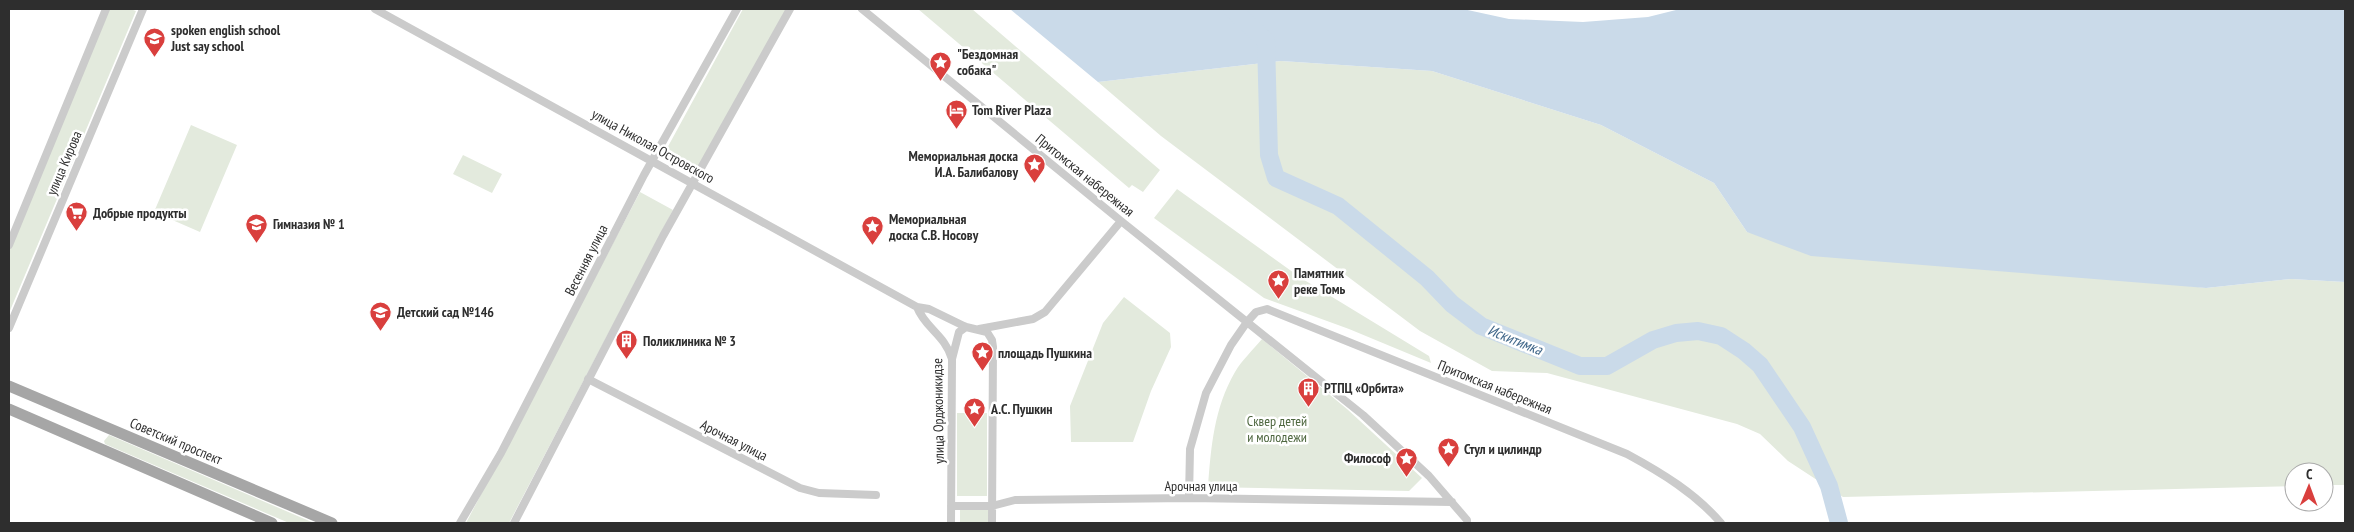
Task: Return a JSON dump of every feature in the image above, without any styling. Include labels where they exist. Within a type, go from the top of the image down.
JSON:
[{"type":"main road","name":"Советский проспект","points":[[9,386],[332,523]]},
{"type":"main road","points":[[9,409],[272,523]]},
{"type":"main road","points":[[102,449],[99,444],[101,434],[111,429]]},
{"type":"street","name":"улица Кирова","points":[[9,245],[106,9]]},
{"type":"street","name":"улица Кирова","points":[[9,328],[143,9]]},
{"type":"street","name":"улица Николая Островского","points":[[375,9],[917,307]]},
{"type":"street","name":"Весенняя улица","points":[[460,523],[501,453],[652,160],[737,9]]},
{"type":"street","points":[[514,523],[692,182],[790,9]]},
{"type":"street","name":"Притомская набережная","points":[[862,9],[1121,221],[1363,415],[1429,476],[1467,520],[1467,523]]},
{"type":"street","points":[[917,307],[929,310],[966,327],[979,329],[1021,322],[1045,312],[1121,221]]},
{"type":"street","name":"улица Орджоникидзе","points":[[917,307],[922,318],[946,344],[952,359],[951,523]]},
{"type":"street","name":"Притомская набережная","points":[[1189,498],[1190,449],[1206,393],[1231,345],[1247,322],[1260,309],[1279,313],[1627,454],[1657,470],[1690,493],[1721,523]]},
{"type":"street","points":[[952,359],[959,332],[966,327]]},
{"type":"street","points":[[979,329],[989,335],[992,347],[992,523]]},
{"type":"street","name":"Арочная улица","points":[[588,379],[800,488],[819,493],[876,495]]},
{"type":"street","name":"Арочная улица","points":[[951,506],[992,506],[1015,500],[1189,498],[1452,502]]},
{"type":"green space","points":[[109,9],[130,9],[136,11],[9,313],[9,248]]},
{"type":"green space","points":[[743,9],[788,9],[701,173],[665,152]]},
{"type":"green space","points":[[918,9],[972,9],[1160,170],[1143,192],[1132,185],[1129,188]]},
{"type":"green space","points":[[1281,61],[1432,71],[1601,125],[1714,183],[1747,232],[2206,288],[2291,279],[2345,282],[2345,485],[2334,485],[2334,462],[2284,462],[2284,486],[1843,497],[1788,461],[1760,434],[1737,424],[1547,373],[1492,371],[1420,331],[1161,136],[1098,82]]},
{"type":"green space","points":[[191,125],[237,145],[200,232],[154,212]]},
{"type":"green space","points":[[463,155],[502,174],[492,193],[453,174]]},
{"type":"green space","points":[[1177,189],[1301,278],[1429,356],[1431,363],[1349,329],[1264,298],[1154,218]]},
{"type":"green space","points":[[640,192],[673,210],[509,523],[466,523]]},
{"type":"green space","points":[[1124,297],[1170,333],[1171,347],[1151,391],[1133,442],[1071,442],[1070,406],[1103,323]]},
{"type":"green space","name":"Сквер детей и молодежи","points":[[1262,339],[1347,409],[1422,478],[1409,491],[1208,487],[1212,443],[1222,400],[1238,368]]},
{"type":"green space","points":[[957,413],[987,413],[987,496],[957,496]]},
{"type":"green space","points":[[109,435],[314,523],[289,523],[105,444],[104,441]]},
{"type":"green space","points":[[960,509],[990,510],[989,523],[960,523]]},
{"type":"water","points":[[1010,9],[1463,9],[1509,19],[1583,22],[1648,17],[1680,9],[2345,9],[2345,282],[2291,279],[2206,288],[1811,256],[1747,232],[1714,183],[1601,125],[1432,71],[1281,61],[1098,82]]},
{"type":"waterway","name":"Искитимка","points":[[1232,9],[1266,41],[1269,155],[1276,178],[1338,206],[1427,278],[1452,304],[1481,326],[1580,366],[1607,366],[1653,340],[1676,333],[1698,331],[1721,336],[1744,351],[1760,365],[1802,427],[1829,486],[1839,523]]},
{"type":"place","name":"spoken english school Just say school","points":[[155,57]]},
{"type":"place","name":"\"Бездомная собака\"","points":[[941,81]]},
{"type":"place","name":"Tom River Plaza","points":[[956,129]]},
{"type":"place","name":"Мемориальная доска И.А. Балибалову","points":[[1034,183]]},
{"type":"place","name":"Добрые продукты","points":[[77,232]]},
{"type":"place","name":"Гимназия № 1","points":[[257,243]]},
{"type":"place","name":"Мемориальная доска С.В. Носову","points":[[873,246]]},
{"type":"place","name":"Памятник реке Томь","points":[[1278,300]]},
{"type":"place","name":"Детский сад №146","points":[[381,331]]},
{"type":"place","name":"Поликлиника № 3","points":[[627,360]]},
{"type":"place","name":"площадь Пушкина","points":[[982,372]]},
{"type":"place","name":"РТПЦ «Орбита»","points":[[1308,407]]},
{"type":"place","name":"А.С. Пушкин","points":[[975,428]]},
{"type":"place","name":"Стул и цилиндр","points":[[1448,468]]},
{"type":"place","name":"Философ","points":[[1407,477]]}]
